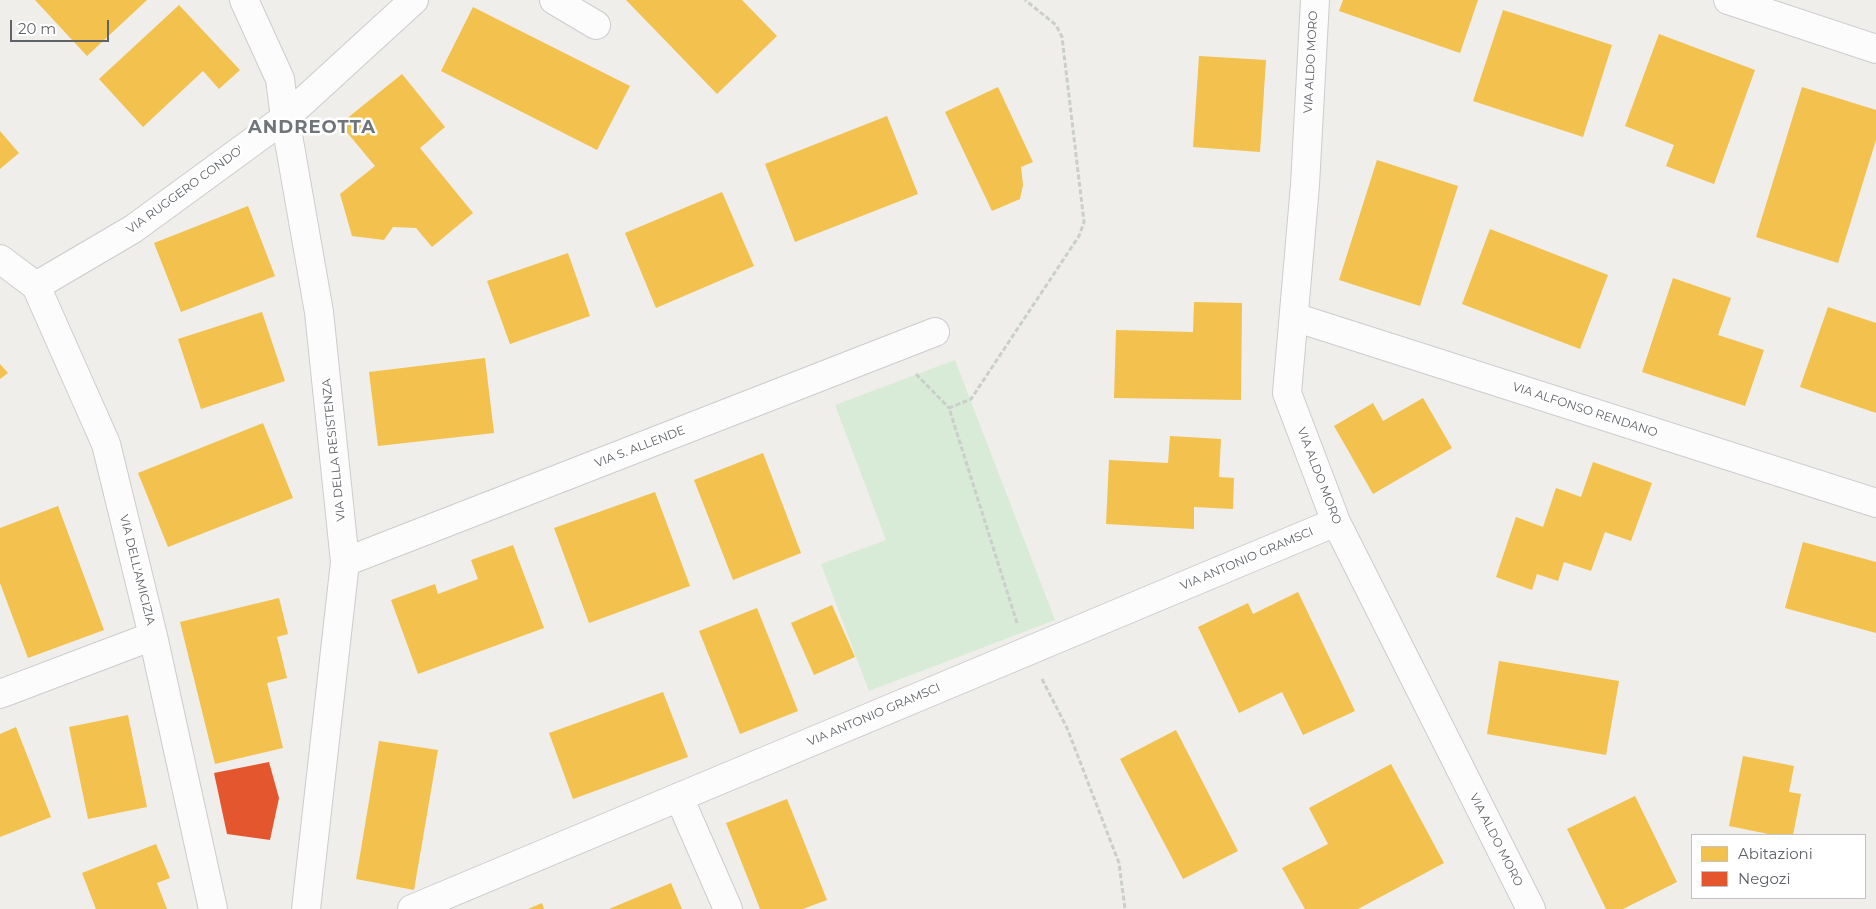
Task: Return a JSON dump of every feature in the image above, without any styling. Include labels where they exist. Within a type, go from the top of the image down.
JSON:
[{"type":"street","name":"VIA DELLA RESISTENZA","points":[[244,0],[280,79],[285,118],[319,312],[345,562],[306,909]]},
{"type":"street","name":"VIA RUGGERO CONDO'","points":[[36,286],[133,229],[285,118],[414,0]]},
{"type":"street","points":[[554,0],[596,25]]},
{"type":"street","name":"VIA ALDO MORO","points":[[1315,0],[1305,185],[1288,392],[1336,522],[1531,909]]},
{"type":"street","points":[[1728,0],[1876,49]]},
{"type":"street","name":"VIA DELL'AMICIZIA","points":[[0,259],[36,286],[106,444],[153,636],[213,909]]},
{"type":"street","name":"VIA ALFONSO RENDANO","points":[[1294,317],[1876,503]]},
{"type":"street","name":"VIA S. ALLENDE","points":[[345,562],[935,332]]},
{"type":"street","name":"VIA ANTONIO GRAMSCI","points":[[412,909],[1336,522]]},
{"type":"street","points":[[0,694],[153,636]]},
{"type":"street","points":[[678,797],[728,909]]},
{"type":"path","points":[[949,408],[971,400],[1079,236],[1084,222],[1062,37],[1056,25],[1025,0]]},
{"type":"path","points":[[916,374],[949,408],[1019,628],[1067,728],[1119,863],[1125,909]]},
{"type":"green space","points":[[955,360],[1055,620],[869,691],[821,564],[886,540],[835,405]]},
{"type":"building: Abitazioni","points":[[35,0],[147,0],[87,56]]},
{"type":"building: Abitazioni","points":[[626,0],[742,0],[777,36],[717,94]]},
{"type":"building: Abitazioni","points":[[1343,0],[1478,0],[1460,53],[1339,11]]},
{"type":"building: Abitazioni","points":[[179,5],[240,70],[219,89],[203,71],[143,127],[99,79]]},
{"type":"building: Abitazioni","points":[[473,7],[630,86],[597,150],[441,71]]},
{"type":"building: Abitazioni","points":[[1503,10],[1612,45],[1583,137],[1473,101]]},
{"type":"building: Abitazioni","points":[[1659,34],[1755,70],[1714,184],[1666,166],[1674,145],[1625,126]]},
{"type":"building: Abitazioni","points":[[1199,56],[1266,60],[1260,152],[1193,147]]},
{"type":"building: Abitazioni","points":[[402,74],[445,127],[420,148],[473,213],[432,247],[416,228],[393,227],[384,240],[352,236],[340,194],[375,166],[340,124]]},
{"type":"building: Abitazioni","points":[[998,87],[1033,162],[1021,167],[1023,185],[1020,199],[992,211],[945,112]]},
{"type":"building: Abitazioni","points":[[1802,87],[1876,110],[1876,140],[1838,263],[1756,237]]},
{"type":"building: Abitazioni","points":[[887,116],[918,194],[795,242],[765,164]]},
{"type":"building: Abitazioni","points":[[0,131],[19,153],[0,169]]},
{"type":"building: Abitazioni","points":[[1377,160],[1458,186],[1420,306],[1339,280]]},
{"type":"building: Abitazioni","points":[[722,192],[754,266],[656,308],[625,233]]},
{"type":"building: Abitazioni","points":[[248,206],[275,276],[181,312],[154,243]]},
{"type":"building: Abitazioni","points":[[1490,229],[1608,275],[1580,349],[1462,304]]},
{"type":"building: Abitazioni","points":[[568,253],[590,316],[510,344],[487,281]]},
{"type":"building: Abitazioni","points":[[1673,278],[1731,298],[1718,335],[1764,350],[1745,406],[1642,372]]},
{"type":"building: Abitazioni","points":[[1194,302],[1242,303],[1241,400],[1114,398],[1116,330],[1193,332]]},
{"type":"building: Abitazioni","points":[[1828,307],[1876,323],[1876,413],[1800,387]]},
{"type":"building: Abitazioni","points":[[262,312],[285,381],[201,409],[178,339]]},
{"type":"building: Abitazioni","points":[[485,358],[494,433],[378,446],[369,372]]},
{"type":"building: Abitazioni","points":[[0,364],[8,373],[0,379]]},
{"type":"building: Abitazioni","points":[[1423,398],[1452,448],[1373,494],[1334,426],[1373,403],[1383,421]]},
{"type":"building: Abitazioni","points":[[263,423],[293,498],[168,547],[138,473]]},
{"type":"building: Abitazioni","points":[[1170,436],[1221,439],[1219,477],[1234,478],[1233,509],[1194,507],[1194,529],[1106,524],[1109,460],[1168,463]]},
{"type":"building: Abitazioni","points":[[763,453],[801,553],[733,580],[694,480]]},
{"type":"building: Abitazioni","points":[[1593,462],[1652,483],[1631,541],[1605,532],[1591,571],[1564,562],[1558,581],[1537,574],[1532,590],[1496,577],[1516,517],[1543,527],[1556,488],[1581,497]]},
{"type":"building: Abitazioni","points":[[655,492],[690,586],[589,623],[554,528]]},
{"type":"building: Abitazioni","points":[[58,506],[104,630],[28,658],[0,583],[0,528]]},
{"type":"building: Abitazioni","points":[[1803,542],[1876,562],[1876,633],[1785,608]]},
{"type":"building: Abitazioni","points":[[513,545],[544,628],[418,674],[391,600],[435,584],[438,594],[478,579],[471,560]]},
{"type":"building: Abitazioni","points":[[1298,592],[1355,711],[1303,735],[1282,692],[1239,713],[1198,627],[1248,603],[1253,614]]},
{"type":"building: Abitazioni","points":[[279,598],[288,634],[277,637],[287,678],[267,683],[283,748],[215,764],[180,622]]},
{"type":"building: Abitazioni","points":[[832,605],[855,657],[814,675],[791,623]]},
{"type":"building: Abitazioni","points":[[757,608],[798,711],[740,734],[699,631]]},
{"type":"building: Abitazioni","points":[[1499,661],[1619,681],[1606,755],[1487,734]]},
{"type":"building: Abitazioni","points":[[663,692],[688,757],[573,799],[549,733]]},
{"type":"building: Abitazioni","points":[[128,715],[147,807],[88,819],[69,727]]},
{"type":"building: Abitazioni","points":[[16,727],[51,817],[0,837],[0,734]]},
{"type":"building: Abitazioni","points":[[1176,730],[1238,851],[1183,879],[1120,759]]},
{"type":"building: Abitazioni","points":[[379,741],[438,750],[414,890],[356,879]]},
{"type":"building: Abitazioni","points":[[1743,756],[1794,766],[1789,792],[1801,794],[1793,834],[1768,834],[1729,826]]},
{"type":"building: Abitazioni","points":[[1391,764],[1444,863],[1358,909],[1305,909],[1282,868],[1328,844],[1309,808]]},
{"type":"building: Abitazioni","points":[[1635,796],[1677,882],[1623,909],[1606,909],[1567,829]]},
{"type":"building: Abitazioni","points":[[787,799],[827,900],[803,909],[760,909],[726,823]]},
{"type":"building: Abitazioni","points":[[156,844],[170,878],[157,883],[167,909],[96,909],[82,873]]},
{"type":"building: Abitazioni","points":[[671,883],[682,909],[609,909]]},
{"type":"building: Abitazioni","points":[[542,903],[544,909],[528,909]]},
{"type":"building: Negozi","points":[[269,762],[279,798],[270,840],[227,834],[214,773]]},
{"type":"district","name":"ANDREOTTA","points":[[312,128]]}]
